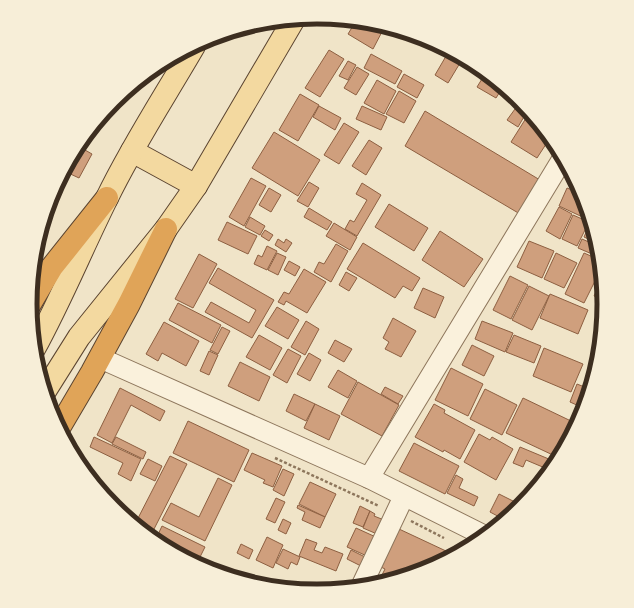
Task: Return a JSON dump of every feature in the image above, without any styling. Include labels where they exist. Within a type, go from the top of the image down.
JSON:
[{"type":"highway","points":[[38,291],[52,267],[107,198]]},
{"type":"highway","points":[[63,421],[100,358],[166,229]]},
{"type":"main road","points":[[49,384],[79,337],[166,229],[196,186],[290,25]]},
{"type":"main road","points":[[39,340],[51,318],[107,198],[132,150],[188,56]]},
{"type":"main road","points":[[132,150],[196,186]]},
{"type":"street","points":[[369,478],[559,164]]},
{"type":"street","points":[[100,358],[369,478],[478,533]]},
{"type":"street","points":[[364,580],[404,496]]},
{"type":"building","points":[[353,26],[382,32],[373,49],[348,34]]},
{"type":"building","points":[[329,50],[344,59],[320,97],[305,88]]},
{"type":"building","points":[[371,54],[402,71],[395,84],[364,68]]},
{"type":"building","points":[[446,56],[460,64],[448,83],[435,75]]},
{"type":"building","points":[[348,61],[356,65],[348,80],[339,76]]},
{"type":"building","points":[[357,67],[369,74],[356,95],[344,88]]},
{"type":"building","points":[[404,74],[424,85],[417,98],[397,87]]},
{"type":"building","points":[[482,78],[500,92],[496,98],[477,87]]},
{"type":"building","points":[[377,80],[396,91],[384,114],[364,103]]},
{"type":"building","points":[[399,91],[416,101],[404,123],[386,114]]},
{"type":"building","points":[[300,94],[319,105],[298,141],[279,130]]},
{"type":"building","points":[[319,106],[341,118],[335,130],[313,117]]},
{"type":"building","points":[[362,106],[387,117],[381,130],[356,119]]},
{"type":"building","points":[[515,109],[525,116],[518,127],[507,120]]},
{"type":"building","points":[[425,111],[540,180],[520,214],[405,146]]},
{"type":"building","points":[[526,117],[546,143],[537,158],[511,142]]},
{"type":"building","points":[[344,123],[359,132],[339,164],[324,155]]},
{"type":"building","points":[[274,132],[320,160],[298,196],[252,168]]},
{"type":"building","points":[[369,140],[382,148],[366,175],[352,166]]},
{"type":"building","points":[[83,149],[92,154],[79,178],[70,174]]},
{"type":"building","points":[[251,178],[266,186],[244,226],[229,217]]},
{"type":"building","points":[[309,182],[319,188],[308,207],[297,201]]},
{"type":"building","points":[[362,183],[381,195],[357,236],[345,229],[350,220],[354,222],[367,200],[356,194]]},
{"type":"building","points":[[269,188],[281,195],[271,212],[259,205]]},
{"type":"building","points":[[567,188],[573,190],[583,217],[559,206]]},
{"type":"building","points":[[389,204],[428,228],[414,251],[375,227]]},
{"type":"building","points":[[559,207],[572,214],[560,239],[546,231]]},
{"type":"building","points":[[309,208],[332,222],[327,230],[304,217]]},
{"type":"building","points":[[573,215],[584,220],[586,228],[577,246],[562,239]]},
{"type":"building","points":[[250,217],[265,226],[260,235],[245,227]]},
{"type":"building","points":[[227,222],[257,236],[248,254],[218,240]]},
{"type":"building","points":[[334,223],[357,237],[350,250],[326,236]]},
{"type":"building","points":[[265,230],[273,235],[269,241],[261,236]]},
{"type":"building","points":[[440,231],[483,259],[464,287],[422,260]]},
{"type":"building","points":[[587,231],[589,239],[584,237]]},
{"type":"building","points":[[278,239],[284,243],[286,239],[292,243],[286,252],[275,245]]},
{"type":"building","points":[[582,239],[590,243],[593,254],[578,248]]},
{"type":"building","points":[[529,241],[554,251],[542,278],[517,267]]},
{"type":"building","points":[[363,243],[420,278],[412,291],[403,286],[395,298],[347,269]]},
{"type":"building","points":[[336,244],[348,251],[331,282],[314,272],[319,262],[324,264]]},
{"type":"building","points":[[267,246],[277,251],[267,270],[254,264],[258,255],[262,257]]},
{"type":"building","points":[[277,253],[286,257],[278,275],[268,270]]},
{"type":"building","points":[[556,253],[577,263],[564,288],[544,279]]},
{"type":"building","points":[[584,253],[593,257],[596,280],[584,303],[565,294]]},
{"type":"building","points":[[199,254],[217,264],[193,308],[175,299]]},
{"type":"building","points":[[289,261],[300,267],[295,276],[284,270]]},
{"type":"building","points":[[218,268],[274,300],[252,338],[205,312],[211,302],[249,323],[256,310],[209,283]]},
{"type":"building","points":[[304,269],[326,282],[307,313],[286,301],[284,305],[278,302],[284,292],[289,294]]},
{"type":"building","points":[[346,272],[357,278],[349,291],[339,285]]},
{"type":"building","points":[[510,276],[528,285],[511,319],[493,310]]},
{"type":"building","points":[[529,286],[549,296],[532,330],[512,320]]},
{"type":"building","points":[[423,288],[444,297],[435,318],[414,308]]},
{"type":"building","points":[[550,294],[588,310],[578,334],[540,318]]},
{"type":"building","points":[[178,303],[221,325],[212,343],[169,320]]},
{"type":"building","points":[[277,307],[299,320],[288,339],[265,326]]},
{"type":"building","points":[[393,318],[416,331],[401,357],[385,349],[389,342],[383,338]]},
{"type":"building","points":[[306,321],[319,329],[305,355],[291,347]]},
{"type":"building","points":[[482,321],[513,333],[505,352],[475,339]]},
{"type":"building","points":[[164,322],[199,341],[186,366],[162,353],[158,361],[146,354]]},
{"type":"building","points":[[222,327],[230,331],[218,354],[210,350]]},
{"type":"building","points":[[259,335],[282,348],[270,370],[246,357]]},
{"type":"building","points":[[514,335],[541,346],[534,363],[506,352]]},
{"type":"building","points":[[335,340],[352,349],[344,362],[328,353]]},
{"type":"building","points":[[472,345],[494,356],[484,376],[462,365]]},
{"type":"building","points":[[544,348],[583,364],[571,392],[533,376]]},
{"type":"building","points":[[288,349],[301,356],[287,383],[273,375]]},
{"type":"building","points":[[209,351],[218,355],[209,375],[200,371]]},
{"type":"building","points":[[309,353],[321,360],[310,381],[297,374]]},
{"type":"building","points":[[240,362],[270,377],[259,401],[228,386]]},
{"type":"building","points":[[451,368],[483,384],[468,416],[435,400]]},
{"type":"building","points":[[338,370],[357,381],[348,398],[328,387]]},
{"type":"building","points":[[358,382],[399,405],[382,436],[341,414]]},
{"type":"building","points":[[577,384],[584,387],[578,406],[570,402]]},
{"type":"building","points":[[385,387],[403,396],[398,404],[381,394]]},
{"type":"building","points":[[120,388],[165,411],[160,421],[131,405],[112,443],[97,435]]},
{"type":"building","points":[[485,389],[517,405],[502,435],[470,419]]},
{"type":"building","points":[[294,394],[315,404],[306,421],[286,411]]},
{"type":"building","points":[[523,398],[571,421],[553,455],[506,433]]},
{"type":"building","points":[[315,404],[340,416],[329,440],[304,428]]},
{"type":"building","points":[[434,404],[445,410],[444,413],[475,430],[460,459],[415,437]]},
{"type":"building","points":[[188,421],[249,450],[234,482],[173,453]]},
{"type":"building","points":[[479,434],[490,440],[492,437],[513,449],[496,480],[464,462]]},
{"type":"building","points":[[94,437],[141,459],[131,481],[118,474],[123,463],[90,447]]},
{"type":"building","points":[[116,437],[146,452],[143,459],[112,444]]},
{"type":"building","points":[[414,443],[459,466],[445,494],[399,471]]},
{"type":"building","points":[[520,447],[550,460],[544,468],[526,460],[523,467],[513,463]]},
{"type":"building","points":[[252,453],[282,466],[273,487],[263,483],[265,480],[244,470]]},
{"type":"building","points":[[170,456],[187,464],[153,531],[138,519]]},
{"type":"building","points":[[148,459],[162,466],[155,481],[140,474]]},
{"type":"building","points":[[283,469],[294,474],[284,496],[273,490]]},
{"type":"building","points":[[456,475],[463,479],[459,488],[478,497],[474,506],[447,493]]},
{"type":"building","points":[[218,478],[232,485],[205,541],[162,520],[171,503],[199,517]]},
{"type":"building","points":[[310,482],[336,494],[325,517],[299,504]]},
{"type":"building","points":[[499,494],[515,502],[499,517],[490,512]]},
{"type":"building","points":[[276,498],[285,502],[275,523],[266,519]]},
{"type":"building","points":[[298,505],[325,517],[320,528],[302,520],[305,512],[297,508]]},
{"type":"building","points":[[360,506],[370,511],[363,527],[353,523]]},
{"type":"building","points":[[370,511],[375,514],[374,516],[384,520],[377,534],[363,528]]},
{"type":"building","points":[[283,519],[291,523],[286,534],[278,530]]},
{"type":"building","points":[[162,526],[205,547],[199,558],[158,535]]},
{"type":"building","points":[[356,528],[378,538],[369,557],[347,547]]},
{"type":"building","points":[[399,529],[446,551],[424,563],[381,576],[385,569],[381,567]]},
{"type":"building","points":[[267,537],[283,545],[273,568],[256,560]]},
{"type":"building","points":[[306,539],[317,543],[314,550],[322,553],[325,547],[343,554],[336,571],[299,556]]},
{"type":"building","points":[[241,544],[253,550],[249,559],[237,553]]},
{"type":"building","points":[[283,549],[300,557],[297,565],[291,562],[288,569],[276,563]]},
{"type":"building","points":[[351,550],[365,557],[361,566],[347,559]]}]
